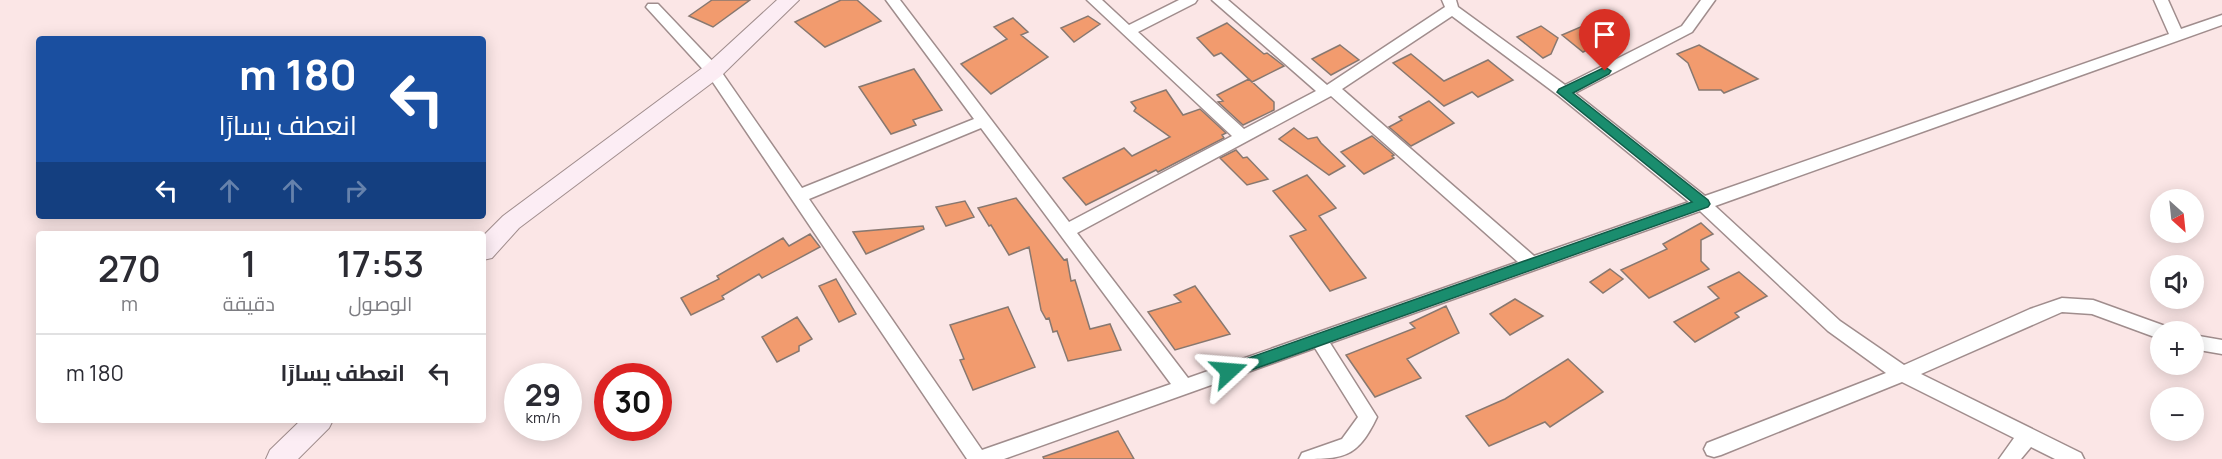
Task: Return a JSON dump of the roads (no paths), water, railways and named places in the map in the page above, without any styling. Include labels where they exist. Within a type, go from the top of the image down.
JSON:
[{"type":"street","points":[[486,248],[511,222],[713,70],[789,0]]},
{"type":"street","points":[[893,0],[1184,387]]},
{"type":"street","points":[[1094,0],[1243,137]]},
{"type":"street","points":[[1128,31],[1190,0]]},
{"type":"street","points":[[1219,0],[1532,264]]},
{"type":"street","points":[[1564,92],[1687,29],[1708,0]]},
{"type":"street","points":[[2161,0],[2177,36]]},
{"type":"street","points":[[1067,231],[1329,91],[1451,4],[1703,204],[1834,326],[1903,374],[2074,459]]},
{"type":"street","points":[[653,7],[713,70],[979,459],[2222,20]]},
{"type":"street","points":[[798,196],[984,121]]},
{"type":"street","points":[[1714,448],[1903,374],[2036,314],[2062,305],[2093,307],[2150,328]]},
{"type":"street","points":[[1309,459],[1349,446],[1368,417],[1319,340]]},
{"type":"street","points":[[2204,344],[2222,347]]},
{"type":"street","points":[[280,459],[315,423]]},
{"type":"street","points":[[2009,459],[2028,436]]}]
